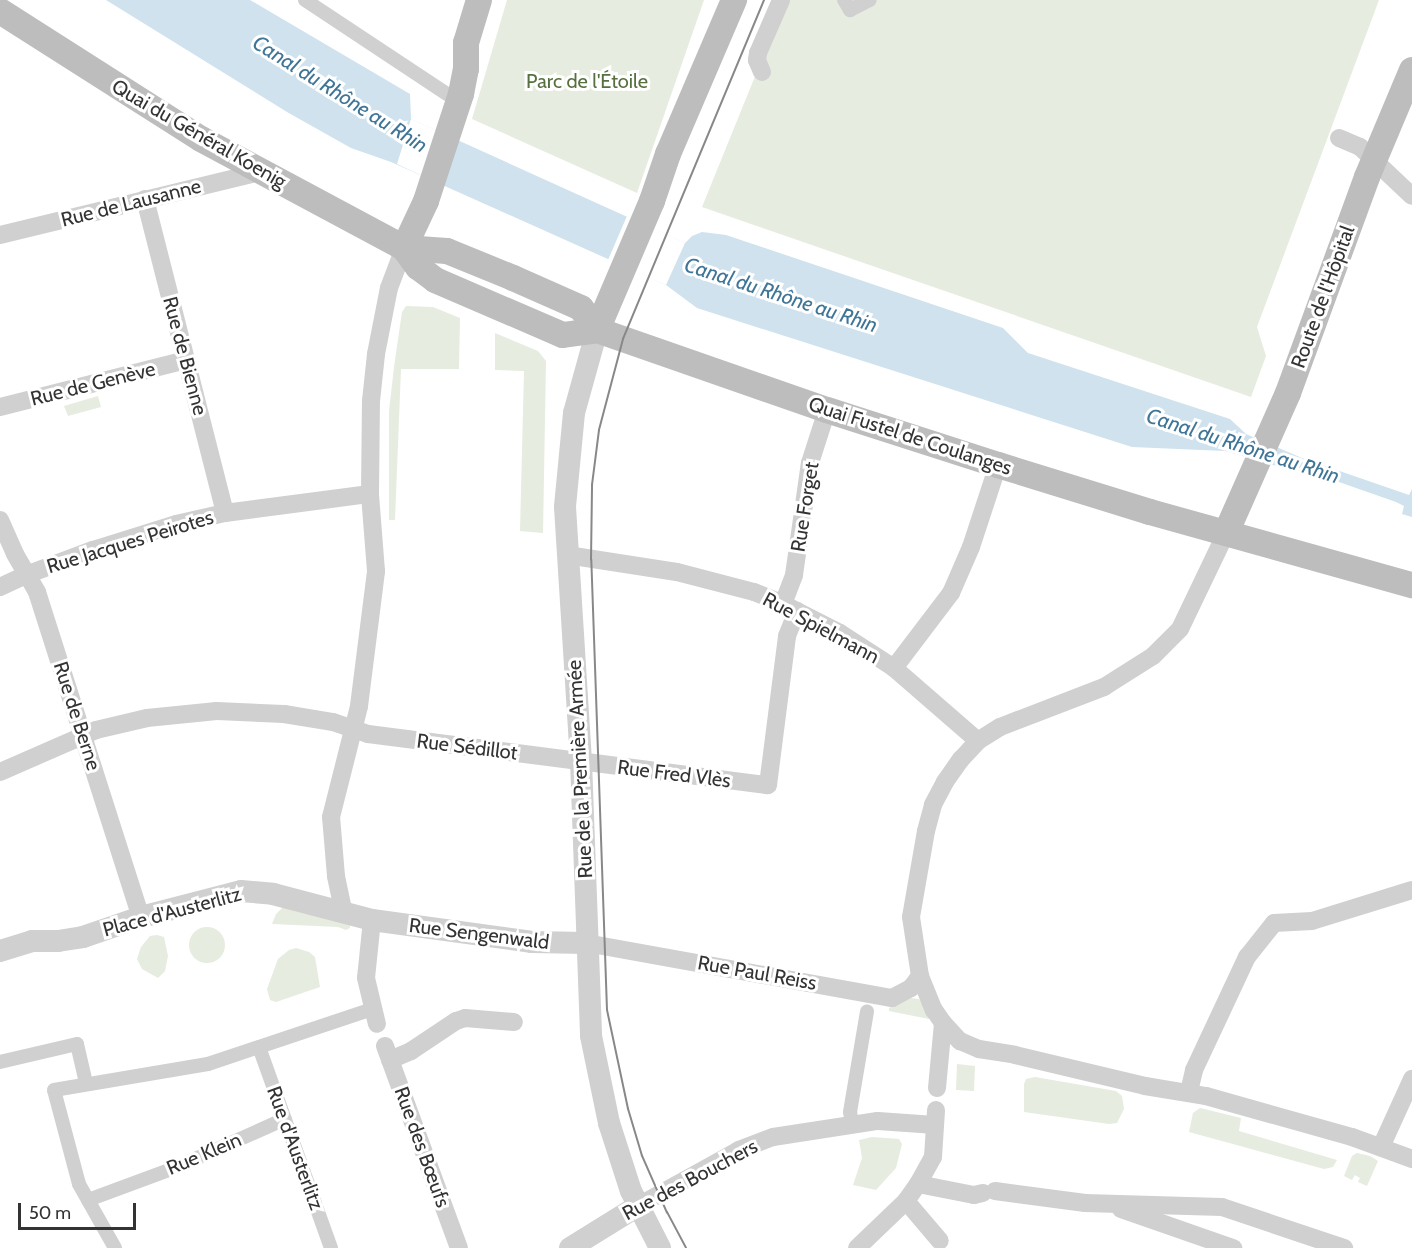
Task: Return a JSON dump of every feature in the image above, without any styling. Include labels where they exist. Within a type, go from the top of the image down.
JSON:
[{"type":"main road","points":[[404,248],[422,211],[451,122],[466,69],[466,43],[479,0]]},
{"type":"main road","name":"Rue de la Première Armée","points":[[597,330],[652,201],[668,154],[734,0]]},
{"type":"main road","name":"Quai du Général Koenig","points":[[0,11],[145,105],[261,172],[404,248],[418,267],[435,280],[562,335],[597,330]]},
{"type":"main road","name":"Route de l'Hôpital","points":[[1226,533],[1272,430],[1373,162],[1412,70]]},
{"type":"main road","name":"Quai Fustel de Coulanges","points":[[597,330],[827,410],[998,465],[1226,533],[1412,585]]},
{"type":"street","points":[[305,0],[447,94]]},
{"type":"street","points":[[762,72],[757,60],[758,53],[780,0]]},
{"type":"street","points":[[846,0],[850,10],[870,0]]},
{"type":"street","points":[[1339,138],[1360,147],[1373,162],[1412,196]]},
{"type":"street","name":"Rue de Lausanne","points":[[0,235],[261,172]]},
{"type":"street","name":"Rue de Bienne","points":[[145,199],[225,513]]},
{"type":"street","points":[[344,914],[336,876],[331,817],[354,731],[376,571],[370,494],[371,401],[376,354],[389,288],[404,248]]},
{"type":"street","name":"Rue de la Première Armée","points":[[597,330],[574,413],[566,507],[567,555],[581,761],[591,1036],[609,1123],[638,1206],[660,1248]]},
{"type":"street","name":"Rue de Genève","points":[[0,407],[186,360]]},
{"type":"street","name":"Rue Forget","points":[[768,785],[810,463],[827,410]]},
{"type":"street","points":[[894,668],[955,584],[971,547],[998,465]]},
{"type":"street","name":"Rue Jacques Peirotes","points":[[0,587],[26,575],[136,536],[225,513],[370,494]]},
{"type":"street","name":"Rue de Berne","points":[[0,520],[26,575],[37,592],[141,917]]},
{"type":"street","points":[[1226,533],[1180,629],[1153,656],[1104,687],[1000,727],[978,741],[961,759],[945,782],[933,805],[926,831],[911,916],[920,976],[934,1010],[943,1023],[960,1041],[979,1049],[1015,1055],[1145,1086],[1189,1092],[1381,1147],[1412,1159]]},
{"type":"street","name":"Rue Spielmann","points":[[567,555],[677,572],[754,592],[790,608],[840,633],[894,668],[978,741]]},
{"type":"street","name":"Rue Sédillot","points":[[0,772],[83,733],[147,718],[217,711],[310,717],[345,726],[354,731],[581,761]]},
{"type":"street","name":"Rue Fred Vlès","points":[[581,761],[768,785]]},
{"type":"street","points":[[1189,1092],[1194,1070],[1247,957],[1274,923],[1312,921],[1412,890]]},
{"type":"street","name":"Place d'Austerlitz","points":[[0,951],[32,941],[58,941],[83,937],[141,917],[241,891],[273,894],[372,920]]},
{"type":"street","points":[[115,1248],[79,1184],[54,1090],[208,1064],[259,1047],[374,1017],[366,978],[372,920]]},
{"type":"street","name":"Rue Sengenwald","points":[[372,920],[532,942],[586,943]]},
{"type":"street","name":"Rue Paul Reiss","points":[[586,943],[892,998],[911,988],[920,976]]},
{"type":"street","points":[[852,1124],[850,1112],[867,1011]]},
{"type":"street","name":"Rue des Bœufs","points":[[459,1248],[387,1053],[411,1051],[456,1021],[465,1018],[514,1022]]},
{"type":"street","points":[[937,1088],[943,1023]]},
{"type":"street","points":[[0,1062],[77,1044],[86,1083]]},
{"type":"street","name":"Rue d'Austerlitz","points":[[259,1047],[331,1248]]},
{"type":"street","points":[[1381,1147],[1412,1078]]},
{"type":"street","name":"Rue des Bouchers","points":[[570,1248],[638,1206],[756,1142],[774,1137],[852,1124],[936,1117],[930,1162]]},
{"type":"street","name":"Rue Klein","points":[[88,1200],[177,1167],[285,1119]]},
{"type":"street","points":[[857,1248],[906,1201],[930,1162],[954,1191]]},
{"type":"street","points":[[918,1184],[974,1195],[989,1192],[1105,1203],[1222,1207],[1344,1248]]},
{"type":"street","points":[[906,1201],[940,1241]]},
{"type":"street","points":[[1105,1203],[1233,1248]]},
{"type":"green space","name":"Parc de l'Étoile","points":[[507,0],[704,0],[637,193],[472,119]]},
{"type":"green space","points":[[786,0],[1379,0],[1257,327],[1266,356],[1251,397],[702,207]]},
{"type":"green space","points":[[406,306],[433,307],[460,318],[459,369],[401,369],[395,520],[389,520],[389,411],[402,312]]},
{"type":"green space","points":[[495,333],[538,351],[546,361],[543,533],[520,531],[524,371],[495,370]]},
{"type":"green space","points":[[98,396],[101,407],[68,416],[64,406]]},
{"type":"green space","points":[[287,903],[351,916],[350,928],[346,930],[338,927],[272,924],[276,914]]},
{"type":"green space","points":[[207,927],[220,932],[225,945],[220,958],[207,963],[194,958],[189,945],[194,932]]},
{"type":"green space","points":[[150,936],[164,937],[168,956],[165,971],[158,978],[142,969],[137,959],[141,947]]},
{"type":"green space","points":[[296,948],[309,952],[315,957],[320,987],[276,1002],[270,1000],[267,989],[278,959],[289,950]]},
{"type":"green space","points":[[911,998],[919,999],[927,1009],[929,1019],[889,1011],[889,1008]]},
{"type":"green space","points":[[957,1064],[975,1066],[974,1091],[956,1090]]},
{"type":"green space","points":[[1035,1077],[1116,1091],[1122,1096],[1124,1109],[1117,1123],[1109,1124],[1024,1112],[1024,1084],[1026,1079]]},
{"type":"green space","points":[[1200,1108],[1241,1118],[1239,1131],[1337,1160],[1333,1167],[1324,1169],[1189,1132],[1193,1113]]},
{"type":"green space","points":[[872,1137],[899,1139],[902,1144],[896,1168],[876,1190],[853,1185],[862,1158],[859,1140]]},
{"type":"green space","points":[[1357,1153],[1370,1156],[1378,1161],[1367,1186],[1358,1182],[1360,1178],[1355,1175],[1352,1180],[1344,1176],[1352,1156]]},
{"type":"water","name":"Canal du Rhône au Rhin","points":[[106,0],[250,0],[410,94],[411,119],[685,243],[692,236],[702,232],[726,235],[1003,328],[1028,353],[1230,419],[1246,434],[1302,458],[1409,495],[1412,489],[1412,517],[1402,514],[1404,506],[1396,502],[1299,468],[1289,466],[1287,469],[1225,451],[1132,447],[697,308],[666,285],[391,162],[351,148],[287,112]]},
{"type":"pier","points":[[411,119],[458,140],[444,186],[397,164]]},
{"type":"pier","points":[[627,216],[685,243],[666,285],[608,260]]},
{"type":"tram line","points":[[686,1248],[667,1213],[642,1156],[628,1109],[607,1010],[591,560],[592,485],[599,430],[623,339],[764,0]]}]
